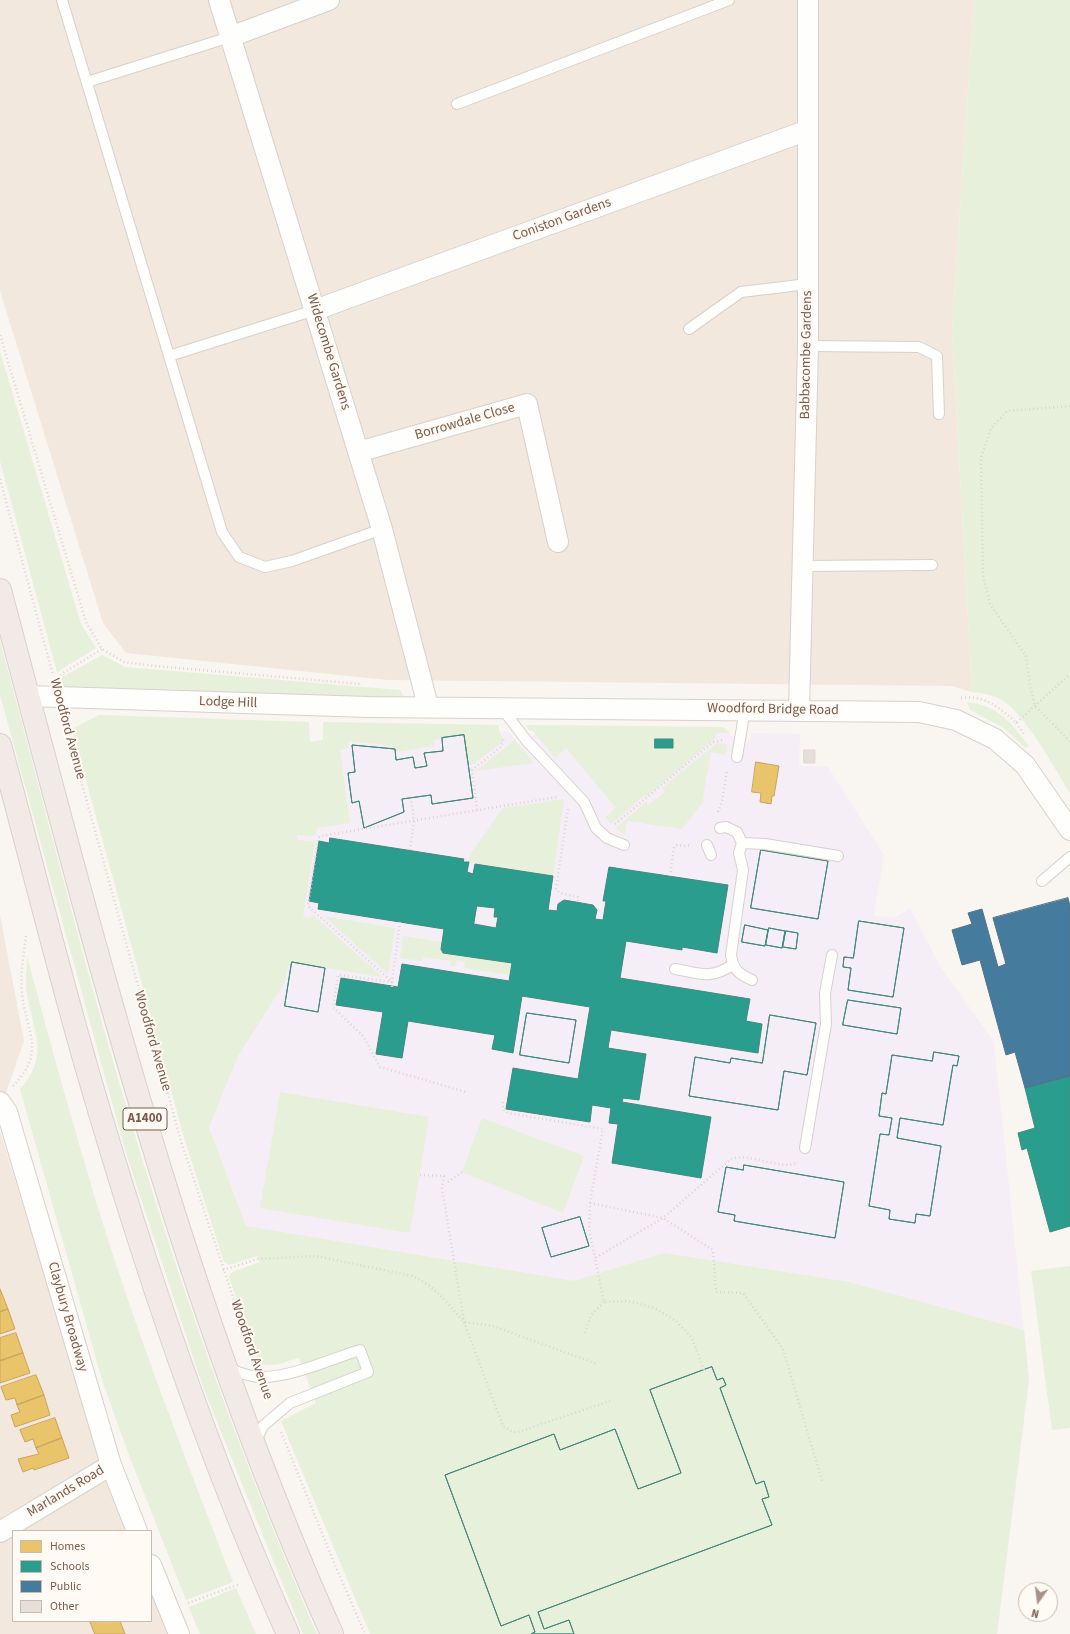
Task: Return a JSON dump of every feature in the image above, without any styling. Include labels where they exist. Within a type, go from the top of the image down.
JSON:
[{"type":"highway","name":"Woodford Avenue","points":[[0,590],[128,1064],[180,1233],[225,1367],[254,1444],[307,1578],[332,1634]]},
{"type":"highway","name":"A1400","points":[[0,744],[4,774],[89,1076],[141,1246],[203,1426],[271,1596],[288,1634]]},
{"type":"street","name":"Widecombe Gardens","points":[[219,0],[382,529],[428,706]]},
{"type":"street","points":[[230,37],[329,0]]},
{"type":"street","name":"Babbacombe Gardens","points":[[800,710],[808,346],[808,0]]},
{"type":"street","name":"Coniston Gardens","points":[[315,310],[808,130]]},
{"type":"street","name":"Borrowdale Close","points":[[358,452],[527,404],[558,542]]},
{"type":"street","name":"Lodge Hill","points":[[28,696],[56,688],[316,705],[428,706]]},
{"type":"street","name":"Woodford Bridge Road","points":[[428,706],[507,714],[745,709],[919,712],[956,720],[995,739],[1025,765],[1041,786],[1070,830]]},
{"type":"street","name":"Claybury Broadway","points":[[5,1096],[7,1112],[111,1465],[137,1530]]},
{"type":"street","name":"Marlands Road","points":[[0,1532],[111,1465]]},
{"type":"street","points":[[152,1567],[179,1634]]},
{"type":"lane","points":[[62,0],[222,532],[239,557],[265,567],[292,562],[382,529]]},
{"type":"lane","points":[[457,104],[729,0]]},
{"type":"lane","points":[[87,82],[230,37]]},
{"type":"lane","points":[[689,329],[741,292],[808,284]]},
{"type":"lane","points":[[169,356],[315,310]]},
{"type":"lane","points":[[808,346],[918,347],[937,356],[939,414]]},
{"type":"lane","points":[[804,566],[932,565]]},
{"type":"lane","points":[[737,757],[735,742],[745,709]]},
{"type":"lane","points":[[507,714],[584,802],[596,828],[602,835],[624,845]]},
{"type":"lane","points":[[720,828],[726,827],[737,832],[742,843],[739,853],[743,870],[731,955],[732,965],[738,973],[752,980]]},
{"type":"lane","points":[[742,843],[765,844],[838,856]]},
{"type":"lane","points":[[707,845],[711,855]]},
{"type":"lane","points":[[1042,881],[1070,857]]},
{"type":"lane","points":[[805,1148],[826,1024],[826,993],[832,955]]},
{"type":"lane","points":[[675,969],[711,975],[722,972],[732,965]]},
{"type":"lane","points":[[225,1367],[246,1375],[260,1377],[282,1376],[360,1350],[368,1372],[290,1403],[262,1426],[254,1444]]},
{"type":"path","points":[[0,335],[86,622],[102,649],[124,662],[155,666],[368,684]]},
{"type":"path","points":[[1070,406],[1007,411],[991,428],[981,458],[983,575],[990,604],[1026,656],[1030,686],[1035,706],[1070,741]]},
{"type":"path","name":"Woodford Avenue","points":[[0,479],[180,1141],[260,1377]]},
{"type":"path","points":[[56,688],[102,649]]},
{"type":"path","points":[[956,700],[963,698],[984,700],[1002,709],[1016,723],[1070,674]]},
{"type":"path","points":[[477,810],[472,770],[503,745],[507,714]]},
{"type":"path","points":[[578,902],[578,897],[560,893],[556,889],[568,804],[608,825],[615,824],[713,742],[722,740],[735,742],[722,802],[717,814]]},
{"type":"path","points":[[392,982],[310,909],[307,902],[318,838],[477,810],[562,797]]},
{"type":"path","points":[[410,850],[414,821],[411,798]]},
{"type":"path","points":[[670,876],[674,847],[677,845],[690,846],[693,843]]},
{"type":"path","points":[[392,986],[400,922]]},
{"type":"path","points":[[5,1096],[26,1070],[33,1056],[32,1042],[22,993],[21,975],[26,930]]},
{"type":"path","points":[[392,982],[338,975],[333,1007],[363,1036],[380,1067],[466,1092]]},
{"type":"path","points":[[503,1102],[503,1109],[508,1113],[603,1129],[590,1203],[590,1230],[604,1302]]},
{"type":"path","points":[[595,1258],[663,1218],[731,1159],[742,1157],[790,1165],[796,1164],[802,1159],[805,1148]]},
{"type":"path","points":[[448,1182],[462,1172]]},
{"type":"path","points":[[420,1175],[444,1176],[442,1188],[464,1322],[499,1416],[507,1430],[518,1432],[610,1401]]},
{"type":"path","points":[[590,1203],[663,1218],[713,1250],[716,1292],[743,1293],[784,1349],[822,1481],[824,1481]]},
{"type":"path","points":[[223,1270],[258,1259],[316,1256],[412,1276],[426,1282],[438,1292],[464,1322],[493,1326],[596,1364]]},
{"type":"path","points":[[585,1333],[591,1315],[604,1302],[628,1301],[655,1308],[676,1321],[692,1338],[704,1370]]},
{"type":"path","name":"Woodford Avenue","points":[[274,1415],[335,1565],[365,1634]]},
{"type":"path","points":[[209,1595],[240,1584]]},
{"type":"shaded area","points":[[0,0],[974,0],[952,330],[972,692],[952,686],[388,680],[126,653],[103,623],[0,291]]},
{"type":"shaded area","points":[[303,723],[310,742],[382,729],[499,725],[499,731],[509,732],[519,744],[535,734],[535,731],[730,733],[730,736],[750,740],[752,733],[800,734],[799,766],[828,767],[884,855],[874,915],[894,918],[910,908],[942,969],[994,1042],[1029,1380],[997,1634],[321,1417],[293,1342],[257,1256],[209,1127]]},
{"type":"shaded area","points":[[0,915],[24,1041],[0,1110]]},
{"type":"shaded area","points":[[0,1131],[97,1445],[132,1530],[12,1530],[12,1622],[152,1622],[152,1582],[173,1634],[0,1634]]},
{"type":"green space","points":[[974,0],[1070,0],[1070,793],[1032,732],[1014,710],[994,696],[972,692],[952,330]]},
{"type":"green space","points":[[0,351],[81,624],[96,648],[57,672],[0,461]]},
{"type":"green space","points":[[0,641],[98,1009],[157,1207],[232,1422],[287,1564],[317,1634],[303,1634],[204,1390],[126,1153],[0,695]]},
{"type":"green space","points":[[102,655],[125,667],[400,690],[404,697],[392,699],[62,690],[59,679]]},
{"type":"green space","points":[[967,702],[987,707],[1003,716],[1029,746],[1026,748],[1002,727],[970,710]]},
{"type":"green space","points":[[99,715],[309,722],[310,742],[323,740],[323,722],[499,725],[499,732],[503,738],[503,742],[472,765],[468,765],[464,735],[434,740],[435,746],[395,752],[395,749],[388,748],[388,745],[349,741],[348,748],[340,750],[350,823],[317,828],[315,836],[297,835],[297,840],[315,842],[303,916],[311,918],[312,914],[382,977],[290,962],[283,985],[238,1056],[209,1127],[246,1226],[574,1281],[664,1253],[849,1282],[1024,1330],[1029,1380],[997,1634],[370,1634],[281,1421],[316,1403],[299,1358],[274,1365],[264,1365],[259,1363],[229,1277],[232,1272],[260,1262],[257,1256],[229,1265],[224,1262],[185,1141],[72,729]]},
{"type":"green space","points":[[526,725],[723,727],[730,733],[716,733],[715,738],[646,797],[645,795],[611,824],[605,817],[616,808],[566,748],[555,758],[533,731],[528,730]]},
{"type":"green space","points":[[515,740],[534,763],[475,771]]},
{"type":"green space","points":[[717,743],[728,745],[726,755],[711,752],[702,803],[682,829],[627,821],[625,835],[616,828],[646,802],[648,805],[665,792],[662,788]]},
{"type":"green space","points":[[564,799],[553,876],[469,862],[470,855],[503,808]]},
{"type":"green space","points":[[324,916],[395,928],[388,974]]},
{"type":"green space","points":[[403,936],[442,942],[441,949],[443,953],[512,963],[510,975],[464,968],[465,962],[457,960],[456,966],[450,966],[451,961],[423,957],[422,961],[400,958]]},
{"type":"green space","points":[[27,956],[70,1112],[112,1253],[162,1394],[233,1582],[186,1600],[129,1455],[102,1380],[20,1089],[35,1066],[37,1055],[37,1043],[26,988]]},
{"type":"green space","points":[[280,1092],[429,1117],[410,1233],[260,1208]]},
{"type":"green space","points":[[482,1118],[584,1156],[563,1213],[462,1172]]},
{"type":"green space","points":[[1070,1266],[1070,1428],[1052,1430],[1031,1271]]},
{"type":"green space","points":[[236,1588],[256,1634],[200,1634],[189,1607]]},
{"type":"building: Homes","points":[[756,762],[779,766],[774,796],[772,796],[771,804],[760,802],[761,793],[752,792]]},
{"type":"building: Homes","points":[[0,1289],[8,1309],[0,1312]]},
{"type":"building: Homes","points":[[8,1309],[15,1329],[0,1334],[0,1312]]},
{"type":"building: Homes","points":[[16,1333],[23,1353],[0,1361],[0,1338]]},
{"type":"building: Homes","points":[[23,1353],[30,1373],[0,1383],[0,1361]]},
{"type":"building: Homes","points":[[36,1375],[44,1395],[17,1405],[15,1398],[6,1400],[1,1387]]},
{"type":"building: Homes","points":[[44,1395],[50,1415],[15,1427],[11,1415],[20,1412],[17,1405]]},
{"type":"building: Homes","points":[[55,1418],[62,1438],[36,1448],[33,1439],[25,1442],[20,1430]]},
{"type":"building: Homes","points":[[62,1438],[69,1458],[34,1470],[33,1468],[23,1472],[18,1459],[39,1454],[36,1448]]},
{"type":"building: Homes","points":[[90,1622],[120,1622],[125,1634],[95,1634]]},
{"type":"building: Schools","points":[[464,735],[473,798],[432,804],[431,795],[402,799],[404,812],[364,828],[359,801],[352,803],[348,773],[355,772],[352,745],[395,749],[396,760],[413,757],[415,768],[427,766],[424,753],[443,751],[442,738]]},
{"type":"building: Schools","points":[[464,735],[473,798],[432,804],[431,795],[402,799],[404,812],[364,828],[359,801],[352,803],[348,773],[355,772],[352,745],[395,749],[396,760],[413,757],[415,768],[427,766],[424,753],[443,751],[442,738]]},
{"type":"building: Schools","points":[[655,739],[673,739],[673,748],[655,748]]},
{"type":"building: Schools","points":[[330,838],[464,859],[463,862],[469,862],[467,872],[473,874],[475,864],[553,876],[548,910],[557,911],[558,904],[564,900],[593,905],[597,910],[595,919],[603,920],[606,901],[603,901],[609,867],[728,885],[717,953],[682,947],[682,950],[626,941],[620,978],[750,999],[746,1021],[762,1024],[758,1053],[611,1030],[608,1048],[646,1054],[639,1100],[623,1098],[622,1102],[711,1117],[701,1178],[612,1163],[618,1124],[609,1123],[611,1108],[592,1105],[590,1122],[506,1109],[513,1068],[578,1079],[590,1007],[522,996],[513,1053],[492,1049],[495,1035],[408,1021],[402,1058],[376,1054],[383,1012],[336,1005],[341,978],[398,987],[402,964],[509,981],[512,963],[443,953],[441,949],[444,929],[318,909],[319,903],[309,901],[319,841],[329,843]],"holes":[[[477,906],[495,908],[494,917],[498,917],[496,928],[474,924]]]},
{"type":"building: Schools","points":[[761,850],[828,861],[818,919],[751,908]]},
{"type":"building: Schools","points":[[761,850],[828,861],[818,919],[751,908]]},
{"type":"building: Schools","points":[[859,921],[904,928],[893,997],[848,990],[851,968],[843,967],[844,957],[853,958]]},
{"type":"building: Schools","points":[[859,921],[904,928],[893,997],[848,990],[851,968],[843,967],[844,957],[853,958]]},
{"type":"building: Schools","points":[[745,925],[768,930],[765,946],[742,942]]},
{"type":"building: Schools","points":[[745,925],[768,930],[765,946],[742,942]]},
{"type":"building: Schools","points":[[769,928],[785,931],[782,948],[766,945]]},
{"type":"building: Schools","points":[[769,928],[785,931],[782,948],[766,945]]},
{"type":"building: Schools","points":[[786,931],[798,933],[796,949],[783,947]]},
{"type":"building: Schools","points":[[786,931],[798,933],[796,949],[783,947]]},
{"type":"building: Schools","points":[[292,962],[325,968],[318,1012],[285,1006]]},
{"type":"building: Schools","points":[[292,962],[325,968],[318,1012],[285,1006]]},
{"type":"building: Schools","points":[[848,1000],[901,1008],[897,1034],[843,1025]]},
{"type":"building: Schools","points":[[848,1000],[901,1008],[897,1034],[843,1025]]},
{"type":"building: Schools","points":[[527,1013],[576,1020],[569,1063],[520,1055]]},
{"type":"building: Schools","points":[[527,1013],[576,1020],[569,1063],[520,1055]]},
{"type":"building: Schools","points":[[770,1015],[816,1023],[807,1075],[784,1071],[778,1110],[689,1096],[695,1057],[730,1063],[731,1058],[762,1063]]},
{"type":"building: Schools","points":[[770,1015],[816,1023],[807,1075],[784,1071],[778,1110],[689,1096],[695,1057],[730,1063],[731,1058],[762,1063]]},
{"type":"building: Schools","points":[[934,1052],[959,1056],[957,1066],[953,1065],[943,1125],[900,1118],[897,1138],[941,1146],[930,1216],[916,1214],[915,1223],[889,1219],[890,1210],[869,1206],[880,1134],[889,1135],[892,1118],[879,1116],[882,1093],[886,1094],[892,1055],[932,1061]]},
{"type":"building: Schools","points":[[934,1052],[959,1056],[957,1066],[953,1065],[943,1125],[900,1118],[897,1138],[941,1146],[930,1216],[916,1214],[915,1223],[889,1219],[890,1210],[869,1206],[880,1134],[889,1135],[892,1118],[879,1116],[882,1093],[886,1094],[892,1055],[932,1061]]},
{"type":"building: Schools","points":[[1070,1076],[1070,1226],[1050,1232],[1027,1148],[1022,1150],[1018,1133],[1035,1128],[1025,1088]]},
{"type":"building: Schools","points":[[744,1165],[844,1182],[835,1238],[734,1221],[735,1215],[718,1212],[726,1167],[743,1170]]},
{"type":"building: Schools","points":[[744,1165],[844,1182],[835,1238],[734,1221],[735,1215],[718,1212],[726,1167],[743,1170]]},
{"type":"building: Schools","points":[[580,1217],[589,1246],[551,1257],[542,1228]]},
{"type":"building: Schools","points":[[580,1217],[589,1246],[551,1257],[542,1228]]},
{"type":"building: Schools","points":[[712,1367],[717,1380],[723,1378],[726,1385],[720,1388],[756,1484],[764,1481],[769,1497],[762,1499],[772,1525],[538,1612],[544,1629],[569,1620],[574,1634],[531,1634],[535,1632],[529,1615],[501,1626],[445,1475],[554,1434],[560,1450],[615,1429],[638,1489],[681,1473],[650,1390]]},
{"type":"building: Schools","points":[[712,1367],[717,1380],[723,1378],[726,1385],[720,1388],[756,1484],[764,1481],[769,1497],[762,1499],[772,1525],[538,1612],[544,1629],[569,1620],[574,1634],[531,1634],[535,1632],[529,1615],[501,1626],[445,1475],[554,1434],[560,1450],[615,1429],[638,1489],[681,1473],[650,1390]]},
{"type":"building: Public","points":[[1068,898],[1070,906],[1070,1076],[1025,1088],[1015,1052],[1006,1055],[980,960],[962,965],[952,930],[972,924],[968,913],[982,909],[998,967],[1006,964],[993,918]]},
{"type":"building: Other","points":[[804,750],[815,750],[815,763],[804,763]]}]
